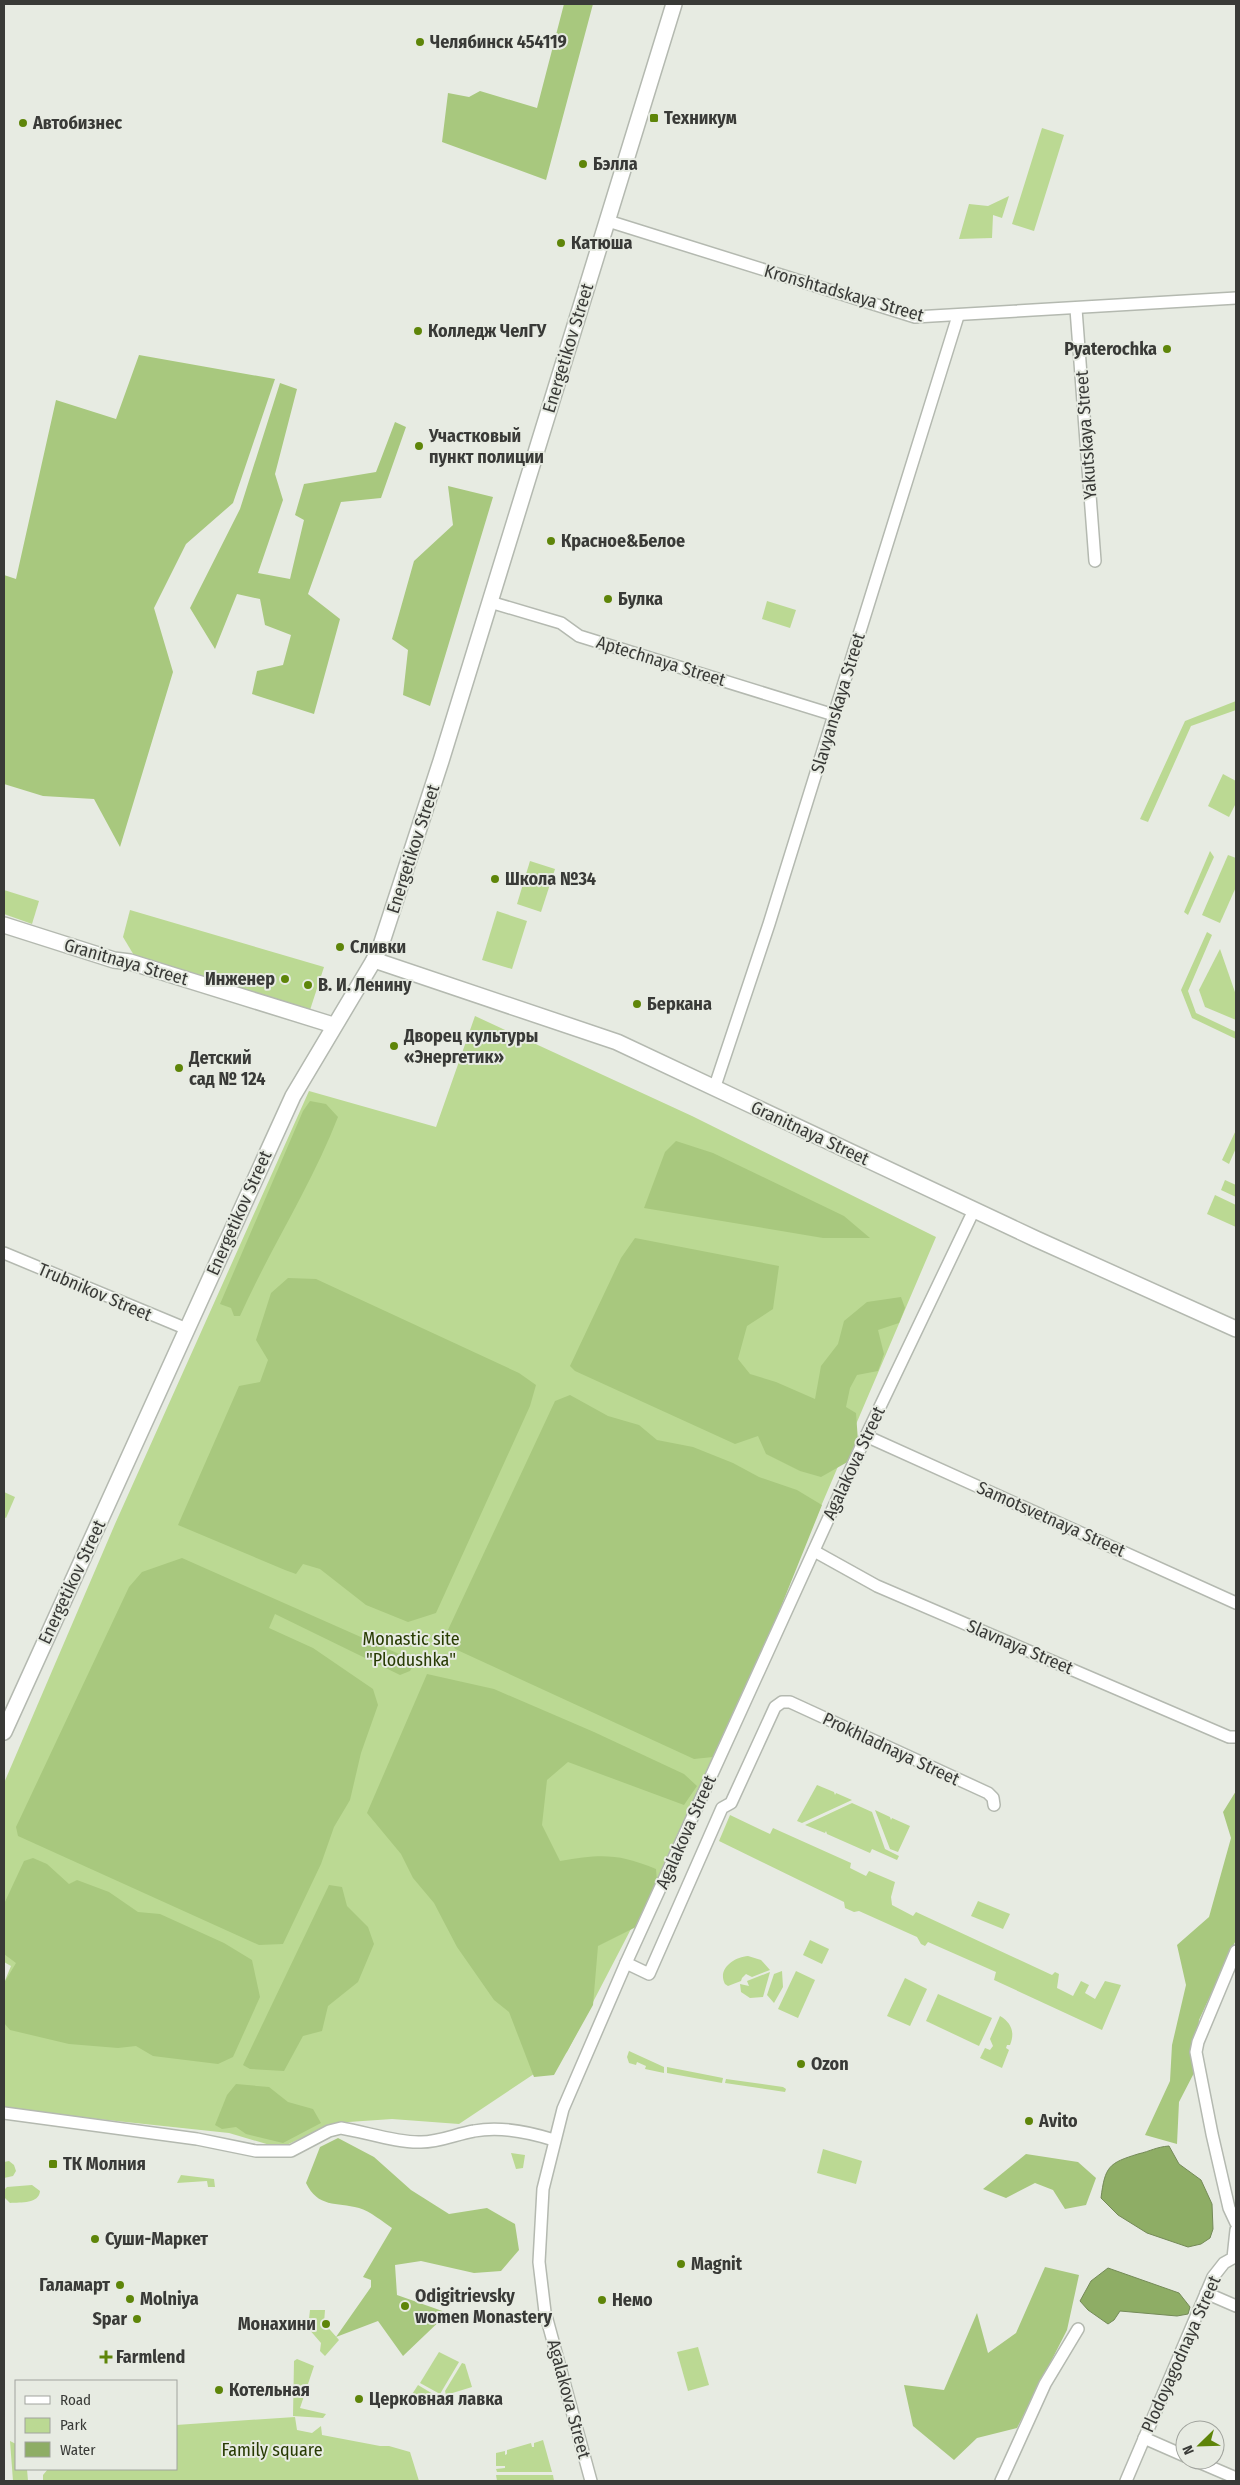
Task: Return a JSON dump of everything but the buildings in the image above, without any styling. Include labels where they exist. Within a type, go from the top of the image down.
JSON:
[{"type":"street","name":"Energetikov Street","points":[[4,1732],[292,1096],[333,1025],[374,960],[438,770],[674,4]]},
{"type":"street","name":"Kronshtadskaya Street","points":[[608,221],[915,317],[958,316],[1236,298]]},
{"type":"street","name":"Yakutskaya Street","points":[[1076,309],[1095,561]]},
{"type":"street","name":"Slavyanskaya Street","points":[[714,1089],[772,916],[958,316]]},
{"type":"street","name":"Aptechnaya Street","points":[[490,602],[561,624],[579,636],[834,715]]},
{"type":"street","name":"Granitnaya Street","points":[[4,926],[114,960],[130,962],[333,1025]]},
{"type":"street","name":"Granitnaya Street","points":[[374,960],[617,1042],[974,1210],[1236,1329]]},
{"type":"street","name":"Agalakova Street","points":[[591,2481],[550,2330],[541,2286],[539,2262],[542,2206],[554,2140],[570,2089],[626,1963],[866,1436],[974,1210]]},
{"type":"street","name":"Trubnikov Street","points":[[4,1253],[187,1330]]},
{"type":"street","name":"Samotsvetnaya Street","points":[[866,1436],[1236,1603]]},
{"type":"street","name":"Slavnaya Street","points":[[814,1551],[877,1586],[1233,1737]]},
{"type":"street","name":"Prokhladnaya Street","points":[[626,1963],[649,1974],[722,1808],[731,1803],[775,1707],[782,1702],[790,1702],[988,1793],[994,1804]]},
{"type":"street","points":[[1236,1951],[1198,2042],[1196,2052],[1229,2208],[1236,2223]]},
{"type":"street","points":[[4,2113],[256,2150],[290,2150],[329,2131],[341,2128],[418,2142],[433,2142],[474,2131],[492,2129],[536,2134],[554,2140]]},
{"type":"street","name":"Plodoyagodnaya Street","points":[[1126,2481],[1206,2293],[1218,2269],[1235,2261],[1236,2230]]},
{"type":"street","points":[[1206,2293],[1236,2306]]},
{"type":"street","points":[[1001,2481],[1045,2384],[1078,2329]]},
{"type":"street","points":[[1144,2438],[1175,2452]]},
{"type":"street","points":[[1217,2470],[1236,2478]]},
{"type":"green space","points":[[1042,128],[1064,135],[1034,231],[1012,224]]},
{"type":"green space","points":[[1009,196],[1002,218],[993,215],[992,238],[959,239],[969,204],[988,206]]},
{"type":"green space","points":[[767,601],[796,610],[790,628],[762,619]]},
{"type":"green space","points":[[1236,701],[1236,710],[1191,726],[1148,822],[1140,819],[1185,721]]},
{"type":"green space","points":[[1223,774],[1236,781],[1236,803],[1229,817],[1208,806]]},
{"type":"green space","points":[[1210,851],[1214,857],[1188,915],[1184,912]]},
{"type":"green space","points":[[1228,855],[1236,858],[1236,887],[1220,923],[1202,915]]},
{"type":"green space","points":[[530,861],[555,869],[541,912],[517,904]]},
{"type":"green space","points":[[4,890],[39,901],[32,924],[4,914]]},
{"type":"green space","points":[[130,910],[324,967],[310,1010],[135,957],[123,937]]},
{"type":"green space","points":[[497,911],[527,921],[512,969],[482,960]]},
{"type":"green space","points":[[1207,932],[1212,935],[1188,991],[1196,1013],[1236,1032],[1236,1039],[1192,1018],[1181,990]]},
{"type":"green space","points":[[1220,949],[1236,995],[1236,1020],[1205,1007],[1199,990]]},
{"type":"green space","name":"Monastic site \"Plodushka\"","points":[[475,1016],[692,1116],[936,1237],[684,1827],[567,2052],[459,2124],[392,2119],[334,2123],[280,2148],[229,2133],[4,2109],[4,1983],[11,1966],[4,1962],[4,1783],[115,1524],[309,1091],[436,1127]]},
{"type":"green space","points":[[1236,1130],[1236,1148],[1229,1164],[1222,1160]]},
{"type":"green space","points":[[1225,1180],[1236,1185],[1236,1197],[1221,1190]]},
{"type":"green space","points":[[1215,1195],[1236,1205],[1236,1227],[1207,1214]]},
{"type":"green space","points":[[4,1492],[15,1497],[6,1518],[4,1517]]},
{"type":"green space","points":[[817,1785],[834,1792],[835,1795],[836,1793],[852,1800],[802,1823],[797,1821]]},
{"type":"green space","points":[[852,1803],[872,1812],[885,1849],[899,1856],[897,1860],[872,1849],[870,1853],[827,1834],[826,1831],[825,1833],[805,1825]]},
{"type":"green space","points":[[875,1810],[890,1817],[891,1820],[892,1818],[910,1826],[898,1852],[890,1849]]},
{"type":"green space","points":[[730,1815],[770,1834],[773,1828],[851,1863],[850,1868],[866,1876],[869,1871],[895,1882],[891,1897],[892,1905],[913,1916],[916,1912],[1052,1975],[1055,1972],[1059,1974],[1057,1988],[1073,1996],[1081,1981],[1089,1985],[1085,1993],[1095,1999],[1105,1981],[1121,1985],[1102,2030],[994,1980],[996,1972],[928,1942],[925,1946],[921,1944],[917,1937],[859,1911],[854,1912],[845,1908],[844,1902],[719,1841]]},
{"type":"green space","points":[[978,1901],[1010,1914],[1003,1929],[971,1916]]},
{"type":"green space","points":[[810,1940],[829,1949],[822,1964],[803,1955]]},
{"type":"green space","points":[[748,1956],[761,1960],[770,1970],[752,1977],[746,1974],[741,1981],[728,1986],[725,1984],[723,1973],[728,1965],[732,1961]]},
{"type":"green space","points":[[782,1971],[783,1987],[774,2003],[767,1995],[774,1974]]},
{"type":"green space","points":[[796,1971],[815,1980],[798,2018],[778,2009]]},
{"type":"green space","points":[[770,1972],[763,1997],[750,1998],[741,1992],[740,1984],[749,1986],[747,1981]]},
{"type":"green space","points":[[905,1978],[927,1989],[910,2026],[887,2016]]},
{"type":"green space","points":[[938,1994],[992,2018],[979,2046],[926,2021]]},
{"type":"green space","points":[[1000,2016],[1010,2025],[1012,2032],[1010,2045],[1007,2045],[1006,2048],[1009,2050],[1002,2068],[980,2058],[985,2048],[990,2050],[993,2046],[990,2039]]},
{"type":"green space","points":[[629,2051],[664,2067],[664,2073],[645,2069],[646,2066],[637,2062],[636,2065],[629,2063],[627,2057]]},
{"type":"green space","points":[[667,2067],[723,2078],[722,2083],[667,2073]]},
{"type":"green space","points":[[726,2079],[786,2089],[785,2092],[725,2083]]},
{"type":"green space","points":[[823,2149],[862,2161],[856,2184],[817,2173]]},
{"type":"green space","points":[[511,2153],[525,2155],[523,2168],[516,2169]]},
{"type":"green space","points":[[9,2161],[14,2165],[16,2171],[13,2176],[4,2178],[4,2162]]},
{"type":"green space","points":[[181,2175],[214,2179],[215,2187],[208,2187],[207,2181],[177,2183]]},
{"type":"green space","points":[[32,2185],[40,2191],[39,2195],[33,2200],[10,2203],[4,2197],[4,2190],[7,2187]]},
{"type":"green space","points":[[310,2310],[325,2310],[324,2323],[339,2340],[325,2356],[320,2351],[321,2343],[308,2328]]},
{"type":"green space","points":[[698,2347],[709,2385],[688,2391],[677,2352]]},
{"type":"green space","points":[[439,2352],[459,2362],[440,2394],[420,2383]]},
{"type":"green space","points":[[297,2359],[314,2366],[300,2408],[326,2414],[323,2418],[293,2416],[294,2361]]},
{"type":"green space","points":[[462,2363],[465,2364],[472,2387],[446,2395],[445,2391]]},
{"type":"green space","points":[[418,2385],[433,2394],[435,2399],[411,2405],[409,2399]]},
{"type":"green space","name":"Family square","points":[[295,2417],[297,2430],[312,2433],[321,2426],[322,2435],[389,2446],[410,2452],[419,2481],[43,2480],[43,2475],[47,2470],[178,2470],[178,2425]]},
{"type":"green space","points":[[543,2440],[552,2472],[497,2472],[496,2469],[505,2468],[505,2466],[496,2466],[496,2453],[505,2451],[505,2455],[507,2450],[531,2443],[532,2447],[534,2447],[534,2443]]},
{"type":"green space","points":[[10,2441],[15,2444],[15,2470],[27,2470],[28,2481],[13,2481]]},
{"type":"green space","points":[[496,2475],[553,2475],[554,2481],[497,2481]]},
{"type":"shaded area","points":[[564,4],[593,4],[546,180],[442,142],[448,93],[469,97],[480,91],[537,108]]},
{"type":"shaded area","points":[[139,355],[275,379],[233,503],[186,544],[154,608],[173,672],[120,847],[94,799],[43,796],[4,784],[4,575],[16,579],[56,400],[116,419]]},
{"type":"shaded area","points":[[280,383],[297,389],[275,474],[283,500],[258,573],[290,579],[304,520],[295,515],[304,484],[376,472],[395,422],[406,427],[381,498],[341,502],[308,594],[340,619],[314,714],[252,694],[257,671],[283,665],[291,635],[265,625],[260,599],[237,594],[215,649],[190,608],[240,509]]},
{"type":"shaded area","points":[[448,486],[493,497],[430,706],[403,695],[408,650],[392,639],[414,561],[453,525]]},
{"type":"shaded area","points":[[310,1101],[326,1104],[338,1117],[316,1168],[240,1316],[234,1316],[231,1308],[220,1304],[303,1111]]},
{"type":"shaded area","points":[[676,1141],[713,1153],[844,1216],[870,1238],[823,1238],[644,1208],[665,1152]]},
{"type":"shaded area","points":[[635,1238],[779,1266],[773,1309],[747,1326],[738,1359],[750,1374],[776,1382],[815,1399],[821,1366],[838,1344],[844,1321],[867,1302],[901,1297],[905,1308],[899,1323],[878,1330],[884,1354],[878,1371],[857,1375],[850,1388],[846,1407],[856,1413],[858,1441],[851,1460],[821,1477],[800,1471],[766,1454],[758,1436],[735,1444],[575,1371],[570,1366],[621,1258]]},
{"type":"shaded area","points":[[288,1278],[316,1279],[519,1373],[536,1385],[530,1406],[436,1613],[408,1622],[366,1605],[320,1569],[303,1564],[296,1574],[178,1525],[239,1386],[260,1382],[268,1360],[256,1340],[271,1293]]},
{"type":"shaded area","points":[[570,1395],[608,1416],[639,1425],[657,1440],[693,1447],[733,1463],[759,1477],[797,1490],[822,1505],[764,1649],[713,1757],[694,1759],[455,1649],[447,1632],[555,1401]]},
{"type":"shaded area","points":[[182,1558],[406,1657],[414,1664],[410,1671],[400,1675],[275,1614],[269,1628],[313,1648],[373,1689],[378,1705],[361,1753],[350,1800],[334,1827],[321,1864],[283,1944],[259,1945],[18,1836],[16,1827],[129,1587],[142,1572]]},
{"type":"shaded area","points":[[427,1674],[494,1689],[594,1732],[684,1774],[697,1786],[684,1805],[568,1762],[547,1780],[542,1825],[560,1861],[598,1856],[631,1860],[656,1869],[657,1882],[640,1925],[598,1946],[593,2005],[554,2075],[534,2077],[509,2012],[494,2000],[457,1947],[434,1903],[413,1878],[401,1854],[367,1813]]},
{"type":"shaded area","points":[[1236,1791],[1236,1940],[1199,2020],[1194,2073],[1179,2102],[1177,2144],[1145,2135],[1170,2081],[1172,2045],[1186,1985],[1177,1945],[1209,1917],[1231,1838],[1223,1812]]},
{"type":"shaded area","points":[[33,1858],[47,1864],[69,1884],[77,1880],[109,1892],[138,1912],[160,1914],[224,1943],[252,1960],[260,1997],[233,2057],[218,2064],[153,2056],[136,2046],[118,2048],[69,2044],[10,2030],[4,2023],[4,1983],[16,1963],[4,1954],[4,1904],[24,1861]]},
{"type":"shaded area","points":[[329,1885],[342,1887],[347,1906],[368,1927],[374,1944],[358,1982],[328,2006],[322,2031],[303,2036],[284,2071],[250,2069],[243,2065]]},
{"type":"shaded area","points":[[236,2084],[269,2087],[288,2102],[313,2109],[321,2123],[283,2143],[246,2134],[236,2127],[222,2129],[215,2125],[227,2095]]},
{"type":"shaded area","points":[[338,2138],[374,2157],[411,2190],[449,2214],[487,2208],[515,2224],[519,2250],[501,2271],[474,2273],[421,2261],[395,2265],[397,2295],[448,2313],[403,2356],[378,2321],[336,2337],[371,2287],[371,2280],[363,2277],[392,2228],[363,2209],[328,2203],[316,2197],[306,2183],[320,2147]]},
{"type":"shaded area","points":[[1026,2154],[1078,2162],[1096,2178],[1086,2205],[1065,2209],[1053,2190],[1035,2183],[1006,2198],[983,2189]]},
{"type":"shaded area","points":[[1045,2267],[1079,2275],[1067,2330],[1017,2428],[977,2438],[954,2460],[913,2426],[904,2385],[944,2390],[977,2313],[988,2353],[1016,2333]]},
{"type":"water","points":[[1169,2146],[1179,2164],[1201,2180],[1212,2204],[1213,2229],[1210,2238],[1201,2244],[1188,2247],[1147,2233],[1118,2215],[1101,2198],[1104,2179],[1110,2167],[1115,2163],[1160,2147]]},
{"type":"water","points":[[1108,2268],[1179,2293],[1190,2307],[1188,2314],[1177,2316],[1120,2311],[1114,2320],[1108,2324],[1088,2310],[1080,2301],[1091,2281]]},
{"type":"place","name":"Челябинск 454119","points":[[420,42]]},
{"type":"place","name":"Техникум","points":[[654,118]]},
{"type":"place","name":"Автобизнес","points":[[23,123]]},
{"type":"place","name":"Бэлла","points":[[583,164]]},
{"type":"place","name":"Катюша","points":[[561,243]]},
{"type":"place","name":"Колледж ЧелГУ","points":[[418,331]]},
{"type":"place","name":"Pyaterochka","points":[[1167,349]]},
{"type":"place","name":"Участковый пункт полиции","points":[[419,446]]},
{"type":"place","name":"Красное&Белое","points":[[551,541]]},
{"type":"place","name":"Булка","points":[[608,599]]},
{"type":"place","name":"Школа №34","points":[[495,879]]},
{"type":"place","name":"Сливки","points":[[340,947]]},
{"type":"place","name":"Инженер","points":[[285,979]]},
{"type":"place","name":"В. И. Ленину","points":[[308,985]]},
{"type":"place","name":"Беркана","points":[[637,1004]]},
{"type":"place","name":"Дворец культуры «Энергетик»","points":[[394,1046]]},
{"type":"place","name":"Детский сад № 124","points":[[179,1068]]},
{"type":"place","name":"Ozon","points":[[801,2064]]},
{"type":"place","name":"Avito","points":[[1029,2121]]},
{"type":"place","name":"ТК Молния","points":[[53,2164]]},
{"type":"place","name":"Суши-Маркет","points":[[95,2239]]},
{"type":"place","name":"Magnit","points":[[681,2264]]},
{"type":"place","name":"Галамарт","points":[[120,2285]]},
{"type":"place","name":"Molniya","points":[[130,2299]]},
{"type":"place","name":"Немо","points":[[602,2300]]},
{"type":"place","name":"Odigitrievsky women Monastery","points":[[405,2306]]},
{"type":"place","name":"Spar","points":[[137,2319]]},
{"type":"place","name":"Монахини","points":[[326,2324]]},
{"type":"place","name":"Farmlend","points":[[106,2357]]},
{"type":"place","name":"Котельная","points":[[219,2390]]},
{"type":"place","name":"Церковная лавка","points":[[359,2399]]}]
